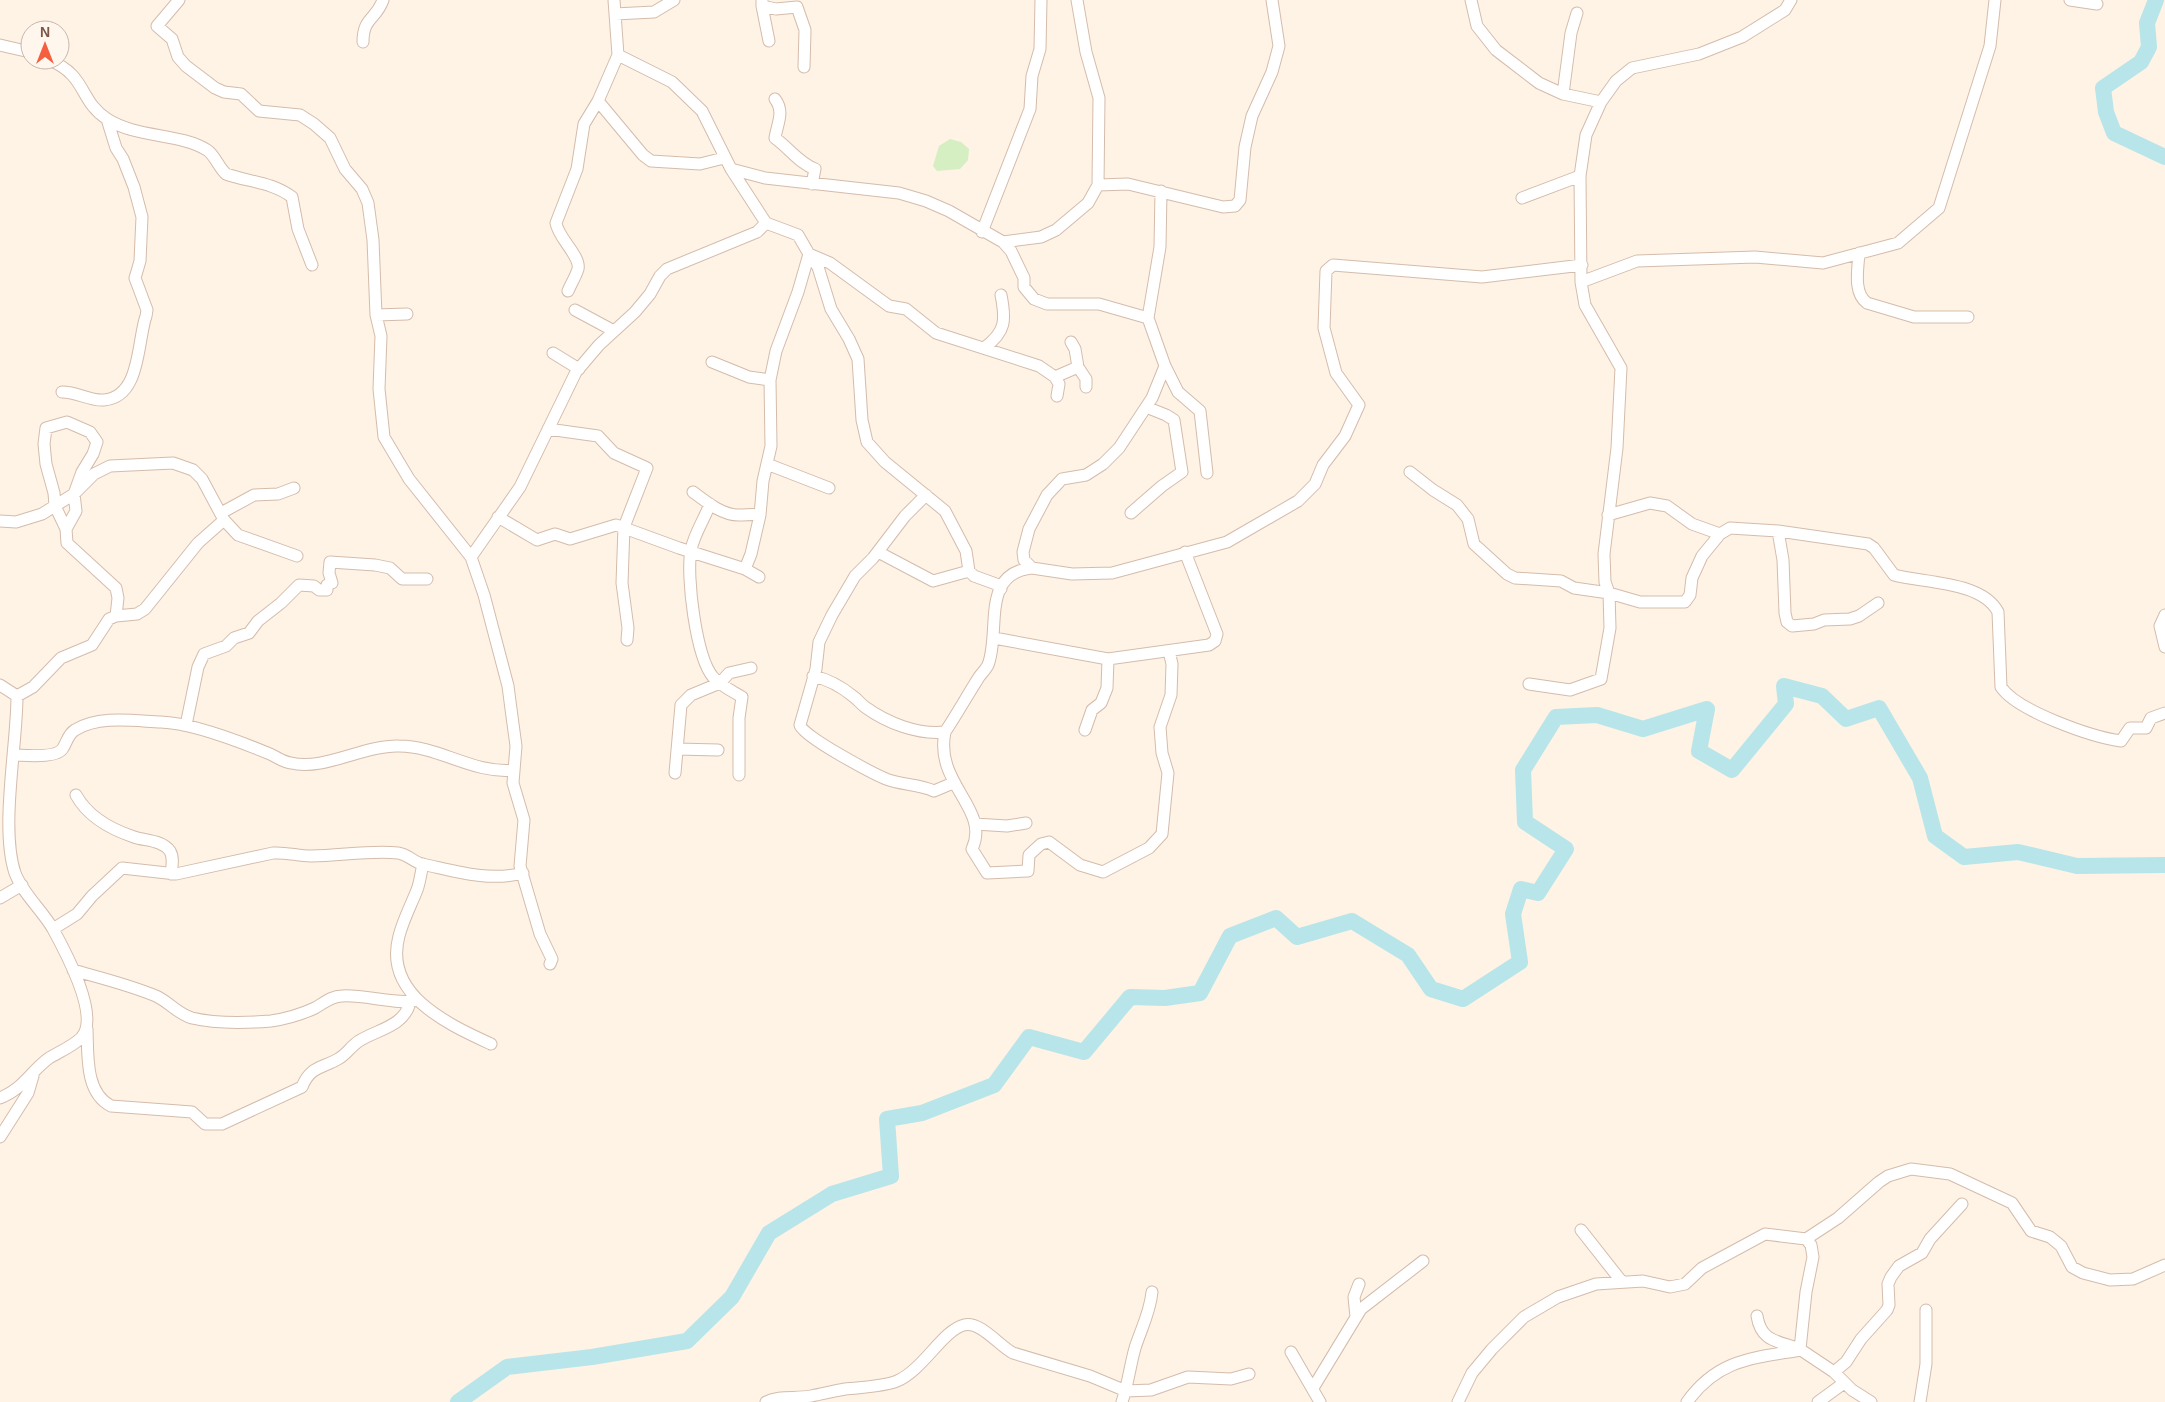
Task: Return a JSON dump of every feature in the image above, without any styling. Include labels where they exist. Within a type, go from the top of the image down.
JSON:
[{"type":"street","points":[[179,0],[157,26],[172,39],[178,57],[186,66],[215,88],[224,92],[241,94],[260,111],[300,115],[314,124],[330,138],[346,170],[362,189],[368,203],[373,240],[376,315],[381,336],[379,368],[382,429],[386,442],[409,480],[471,557],[486,601],[508,686],[516,746],[513,770],[515,795],[524,820],[520,866],[540,934],[552,959],[550,964]]},
{"type":"street","points":[[363,42],[364,26],[379,10],[383,0]]},
{"type":"street","points":[[568,291],[578,264],[557,232],[556,223],[577,169],[584,124],[598,101],[618,55],[614,0]]},
{"type":"street","points":[[615,14],[654,12],[674,0]]},
{"type":"street","points":[[982,232],[1030,109],[1032,76],[1040,49],[1041,0]]},
{"type":"street","points":[[1003,242],[1041,237],[1056,230],[1088,203],[1098,185],[1099,98],[1086,52],[1077,0]]},
{"type":"street","points":[[1098,185],[1128,184],[1223,207],[1234,206],[1240,200],[1245,147],[1252,116],[1272,72],[1279,46],[1272,0]]},
{"type":"street","points":[[1471,0],[1477,26],[1496,50],[1539,83],[1564,94],[1601,102]]},
{"type":"street","points":[[1529,684],[1570,690],[1601,679],[1610,628],[1609,593],[1605,582],[1604,554],[1617,448],[1621,368],[1585,305],[1581,282],[1580,176],[1586,135],[1601,102],[1616,81],[1632,68],[1699,54],[1742,38],[1785,10],[1791,0]]},
{"type":"street","points":[[1581,282],[1637,261],[1755,258],[1823,263],[1898,243],[1938,208],[1990,46],[1995,0]]},
{"type":"street","points":[[2070,0],[2097,4]]},
{"type":"street","points":[[762,3],[769,41]]},
{"type":"street","points":[[762,3],[776,9],[797,7],[805,30],[804,67]]},
{"type":"street","points":[[1564,94],[1571,33],[1577,13]]},
{"type":"street","points":[[0,45],[20,50]]},
{"type":"street","points":[[618,55],[672,82],[690,99],[702,111],[724,158],[766,223],[798,235],[818,267],[831,309],[849,338],[858,359],[862,420],[867,442],[885,462],[926,495],[948,516],[966,551],[969,570],[974,576],[996,584],[1001,589]]},
{"type":"street","points":[[68,70],[76,77],[90,103],[107,119],[142,132],[196,145],[208,151],[226,174],[254,180],[286,192],[292,197],[298,228],[312,265]]},
{"type":"street","points":[[775,100],[779,104],[781,119],[775,138],[792,151],[801,164],[815,169],[812,184]]},
{"type":"street","points":[[598,101],[643,155],[651,161],[700,164],[724,158]]},
{"type":"street","points":[[62,392],[73,392],[91,399],[104,400],[119,395],[132,376],[147,310],[136,278],[140,261],[142,217],[124,159],[116,148],[107,119]]},
{"type":"street","points":[[731,169],[764,178],[899,193],[926,201],[1003,242],[1011,250],[1024,278],[1024,287],[1034,299],[1047,304],[1106,306],[1148,318]]},
{"type":"street","points":[[1522,198],[1580,176]]},
{"type":"street","points":[[1161,191],[1160,247],[1148,318],[1165,366],[1178,392],[1200,411],[1202,416],[1200,430],[1207,473]]},
{"type":"street","points":[[471,557],[520,487],[568,385],[614,331],[635,312],[650,294],[660,276],[667,269],[757,232],[766,223]]},
{"type":"street","points":[[809,254],[830,263],[889,306],[906,308],[936,333],[1039,366],[1055,377],[1059,384],[1057,396]]},
{"type":"street","points":[[745,569],[751,554],[760,515],[771,446],[770,380],[776,351],[798,292],[809,254]]},
{"type":"street","points":[[1859,254],[1858,290],[1862,299],[1867,303],[1914,317],[1968,317]]},
{"type":"street","points":[[1169,651],[1172,664],[1170,695],[1160,727],[1162,753],[1168,773],[1164,803],[1164,825],[1157,842],[1104,872],[1086,868],[1049,842],[1045,842],[1029,855],[1028,871],[986,874],[972,849],[977,838],[975,824],[966,802],[953,784],[942,753],[944,732],[988,665],[994,638],[993,608],[1006,580],[1018,570],[1032,568],[1072,574],[1112,573],[1222,544],[1291,507],[1315,484],[1323,465],[1349,430],[1359,405],[1336,373],[1324,328],[1326,271],[1333,265],[1482,277],[1582,265]]},
{"type":"street","points":[[984,348],[996,339],[1002,330],[1001,295]]},
{"type":"street","points":[[575,310],[614,331]]},
{"type":"street","points":[[376,315],[407,314]]},
{"type":"street","points":[[1072,342],[1078,367],[1086,380],[1086,386]]},
{"type":"street","points":[[553,353],[579,370]]},
{"type":"street","points":[[712,362],[749,377],[770,380]]},
{"type":"street","points":[[1032,568],[1024,560],[1023,552],[1029,528],[1046,495],[1062,479],[1086,475],[1103,464],[1119,448],[1161,381],[1165,366]]},
{"type":"street","points":[[1055,377],[1078,367]]},
{"type":"street","points":[[1131,513],[1162,486],[1182,472],[1174,420],[1146,407]]},
{"type":"street","points":[[66,528],[76,512],[74,494],[82,472],[93,454],[97,442],[90,432],[67,422],[46,428],[44,436],[46,464],[54,493],[55,506],[66,528],[69,544],[116,588],[118,598],[116,616]]},
{"type":"street","points":[[548,429],[598,436],[610,450],[647,468],[624,527],[622,583],[628,628],[627,640]]},
{"type":"street","points":[[0,522],[16,522],[42,514],[74,494],[94,474],[110,466],[173,463],[193,470],[205,485],[223,516],[238,535],[298,556]]},
{"type":"street","points":[[768,464],[829,488]]},
{"type":"street","points":[[1410,472],[1456,505],[1468,519],[1474,544],[1507,574],[1515,578],[1560,581],[1574,588],[1609,593],[1640,602],[1685,602],[1690,595],[1692,578],[1702,556],[1720,534],[1730,528],[1778,531],[1868,544],[1874,548],[1894,575],[1945,582],[1988,600],[1998,612],[2001,687],[2013,700],[2072,728],[2121,741],[2130,728],[2146,728],[2151,718],[2165,713]]},
{"type":"street","points":[[17,696],[33,687],[61,658],[92,645],[109,619],[116,616],[137,614],[145,608],[201,538],[223,516],[254,495],[278,494],[294,488]]},
{"type":"street","points":[[693,492],[710,504],[734,514],[760,515]]},
{"type":"street","points":[[926,495],[900,522],[878,552],[852,581],[832,615],[819,642],[818,660],[800,725],[803,732],[817,739],[830,750],[886,779],[924,786],[934,791],[953,784]]},
{"type":"street","points":[[1608,515],[1650,503],[1667,506],[1692,524],[1720,534]]},
{"type":"street","points":[[710,504],[697,532],[691,551],[690,583],[698,642],[706,665],[712,676],[720,684],[742,696],[739,718],[739,775]]},
{"type":"street","points":[[498,517],[537,540],[555,534],[570,539],[613,525],[624,527],[745,569],[759,577]]},
{"type":"street","points":[[1778,531],[1783,560],[1787,622],[1792,626],[1859,616],[1878,603]]},
{"type":"street","points":[[878,552],[933,581],[969,570]]},
{"type":"street","points":[[994,638],[1108,659],[1209,644],[1215,641],[1217,634],[1186,552]]},
{"type":"street","points":[[186,725],[198,667],[204,654],[226,646],[234,638],[249,633],[258,621],[282,603],[299,585],[314,586],[319,590],[327,590],[327,585],[332,583],[329,573],[330,562],[375,565],[390,568],[402,579],[427,579]]},
{"type":"street","points":[[2165,615],[2160,626],[2165,647]]},
{"type":"street","points":[[1085,730],[1092,710],[1101,703],[1107,688],[1108,659]]},
{"type":"street","points":[[675,773],[681,705],[684,699],[720,684],[734,670],[751,668]]},
{"type":"street","points":[[813,676],[836,685],[854,697],[864,707],[886,719],[925,733],[944,732]]},
{"type":"street","points":[[0,685],[17,696]]},
{"type":"street","points":[[17,696],[4,826],[15,873],[53,929],[73,970],[87,1007],[87,1028],[94,1088],[101,1101],[111,1106],[192,1112],[205,1124],[222,1124],[302,1086],[309,1075],[323,1064],[337,1060],[361,1040],[396,1024],[413,1001]]},
{"type":"street","points":[[12,755],[56,754],[62,750],[70,734],[75,730],[101,721],[163,722],[186,725],[270,754],[290,763],[321,762],[362,751],[397,746],[429,750],[480,768],[513,770]]},
{"type":"street","points":[[677,749],[718,750]]},
{"type":"street","points":[[76,795],[84,809],[106,825],[135,837],[152,840],[166,848],[171,853],[173,862],[171,874]]},
{"type":"street","points":[[975,824],[1007,826],[1026,823]]},
{"type":"street","points":[[53,929],[77,914],[92,896],[122,868],[171,874],[284,852],[311,856],[363,852],[401,853],[423,864],[441,870],[490,878],[505,878],[522,873]]},
{"type":"street","points":[[413,1001],[400,972],[396,949],[399,934],[418,887],[423,864]]},
{"type":"street","points":[[0,898],[22,885]]},
{"type":"street","points":[[73,970],[142,990],[159,997],[185,1015],[202,1020],[234,1022],[273,1021],[299,1014],[332,997],[342,996],[368,996],[413,1001],[460,1029],[491,1044]]},
{"type":"street","points":[[0,1098],[14,1092],[33,1076],[48,1059],[81,1038],[87,1028]]},
{"type":"street","points":[[0,1137],[28,1093],[33,1076]]},
{"type":"street","points":[[1806,1239],[1838,1218],[1888,1176],[1911,1169],[1950,1174],[2012,1203],[2031,1231],[2050,1237],[2062,1246],[2072,1267],[2083,1273],[2110,1280],[2133,1279],[2165,1265]]},
{"type":"street","points":[[1834,1372],[1846,1362],[1861,1339],[1887,1310],[1889,1306],[1888,1284],[1899,1266],[1922,1253],[1930,1239],[1962,1204]]},
{"type":"street","points":[[1581,1230],[1622,1282]]},
{"type":"street","points":[[1458,1402],[1472,1373],[1524,1317],[1558,1297],[1596,1284],[1644,1281],[1670,1287],[1685,1284],[1702,1268],[1765,1234],[1806,1239],[1812,1244],[1813,1257],[1806,1292],[1801,1349]]},
{"type":"street","points":[[1313,1388],[1356,1317],[1374,1299],[1423,1261]]},
{"type":"street","points":[[1356,1317],[1355,1292],[1359,1284]]},
{"type":"street","points":[[1124,1396],[1135,1348],[1145,1325],[1152,1292]]},
{"type":"street","points":[[1920,1402],[1926,1364],[1926,1310]]},
{"type":"street","points":[[1757,1316],[1759,1328],[1764,1335],[1801,1349],[1834,1372],[1844,1384],[1871,1402]]},
{"type":"street","points":[[766,1402],[775,1399],[812,1396],[895,1382],[919,1366],[950,1334],[963,1325],[979,1328],[1003,1348],[1013,1353],[1090,1376],[1124,1396],[1151,1390],[1188,1377],[1231,1379],[1249,1374]]},
{"type":"street","points":[[1687,1402],[1711,1375],[1731,1364],[1801,1349]]},
{"type":"street","points":[[1291,1352],[1320,1402]]},
{"type":"street","points":[[1818,1402],[1844,1384]]},
{"type":"green space","points":[[950,139],[961,142],[969,149],[968,160],[960,169],[937,171],[933,166],[939,146]]},
{"type":"waterway","points":[[2156,0],[2147,23],[2149,47],[2141,62],[2103,88],[2106,112],[2114,133],[2165,157]]},
{"type":"waterway","points":[[458,1402],[507,1367],[592,1357],[687,1341],[732,1297],[769,1233],[832,1194],[891,1176],[887,1119],[922,1113],[994,1085],[1029,1037],[1084,1052],[1130,997],[1165,998],[1200,993],[1230,936],[1276,918],[1297,937],[1352,921],[1408,955],[1431,989],[1463,999],[1520,962],[1513,914],[1521,889],[1538,893],[1566,849],[1525,822],[1523,770],[1556,717],[1597,715],[1643,729],[1707,709],[1699,751],[1732,770],[1786,704],[1784,686],[1822,696],[1846,719],[1879,708],[1920,778],[1935,836],[1964,857],[2018,852],[2077,866],[2165,865]]}]
